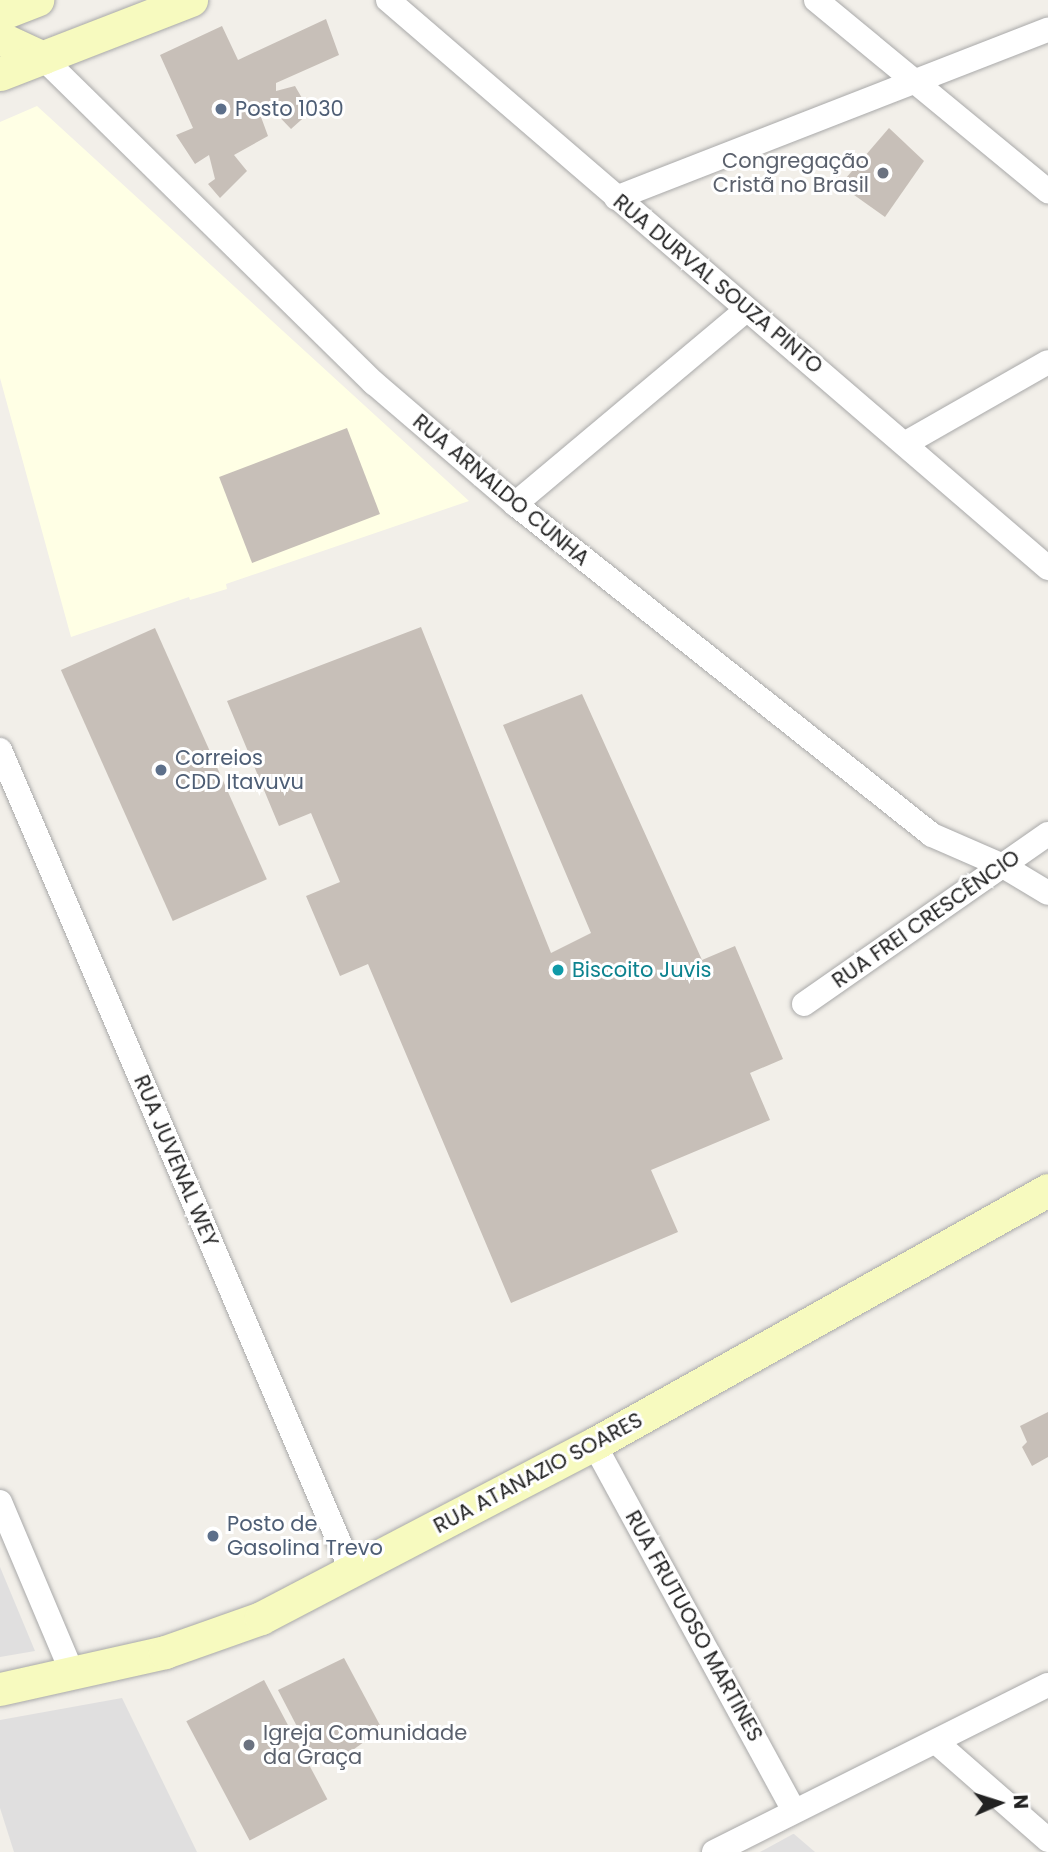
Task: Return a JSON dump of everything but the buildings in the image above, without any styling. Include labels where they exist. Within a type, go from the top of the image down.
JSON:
[{"type":"main road","points":[[0,14],[37,0]]},
{"type":"main road","points":[[0,74],[191,0]]},
{"type":"main road","points":[[0,38],[43,58]]},
{"type":"main road","name":"RUA ATANAZIO SOARES","points":[[0,1689],[73,1675],[165,1652],[261,1618],[594,1444],[1048,1190]]},
{"type":"street","name":"RUA DURVAL SOUZA PINTO","points":[[388,0],[746,310],[906,443],[1048,568]]},
{"type":"street","points":[[816,0],[1048,191]]},
{"type":"street","points":[[616,198],[1048,30]]},
{"type":"street","name":"RUA ARNALDO CUNHA","points":[[43,58],[374,383],[515,504],[932,835],[1003,866],[1048,893]]},
{"type":"street","points":[[515,504],[746,310]]},
{"type":"street","points":[[906,443],[1048,362]]},
{"type":"street","name":"RUA JUVENAL WEY","points":[[0,750],[352,1572]]},
{"type":"street","name":"RUA FREI CRESCÊNCIO","points":[[804,1004],[1048,834]]},
{"type":"street","name":"RUA FRUTUOSO MARTINES","points":[[594,1444],[793,1809]]},
{"type":"street","points":[[0,1502],[73,1675]]},
{"type":"street","points":[[714,1852],[793,1809],[936,1742],[1048,1685]]},
{"type":"street","points":[[936,1742],[1048,1840]]},
{"type":"shaded area","points":[[37,106],[469,501],[226,584],[227,589],[190,600],[189,597],[71,637],[0,378],[0,122]]},
{"type":"shaded area","points":[[0,1567],[35,1651],[0,1657]]},
{"type":"shaded area","points":[[122,1698],[197,1852],[14,1852],[0,1808],[0,1720]]},
{"type":"shaded area","points":[[793,1834],[815,1852],[760,1852]]},
{"type":"place","name":"Posto 1030","points":[[221,109]]},
{"type":"place","name":"Congregação Cristã no Brasil","points":[[883,173]]},
{"type":"place","name":"Correios CDD Itavuvu","points":[[161,770]]},
{"type":"place","name":"Biscoito Juvis","points":[[558,970]]},
{"type":"place","name":"Posto de Gasolina Trevo","points":[[213,1536]]},
{"type":"place","name":"Igreja Comunidade da Graça","points":[[249,1745]]}]
